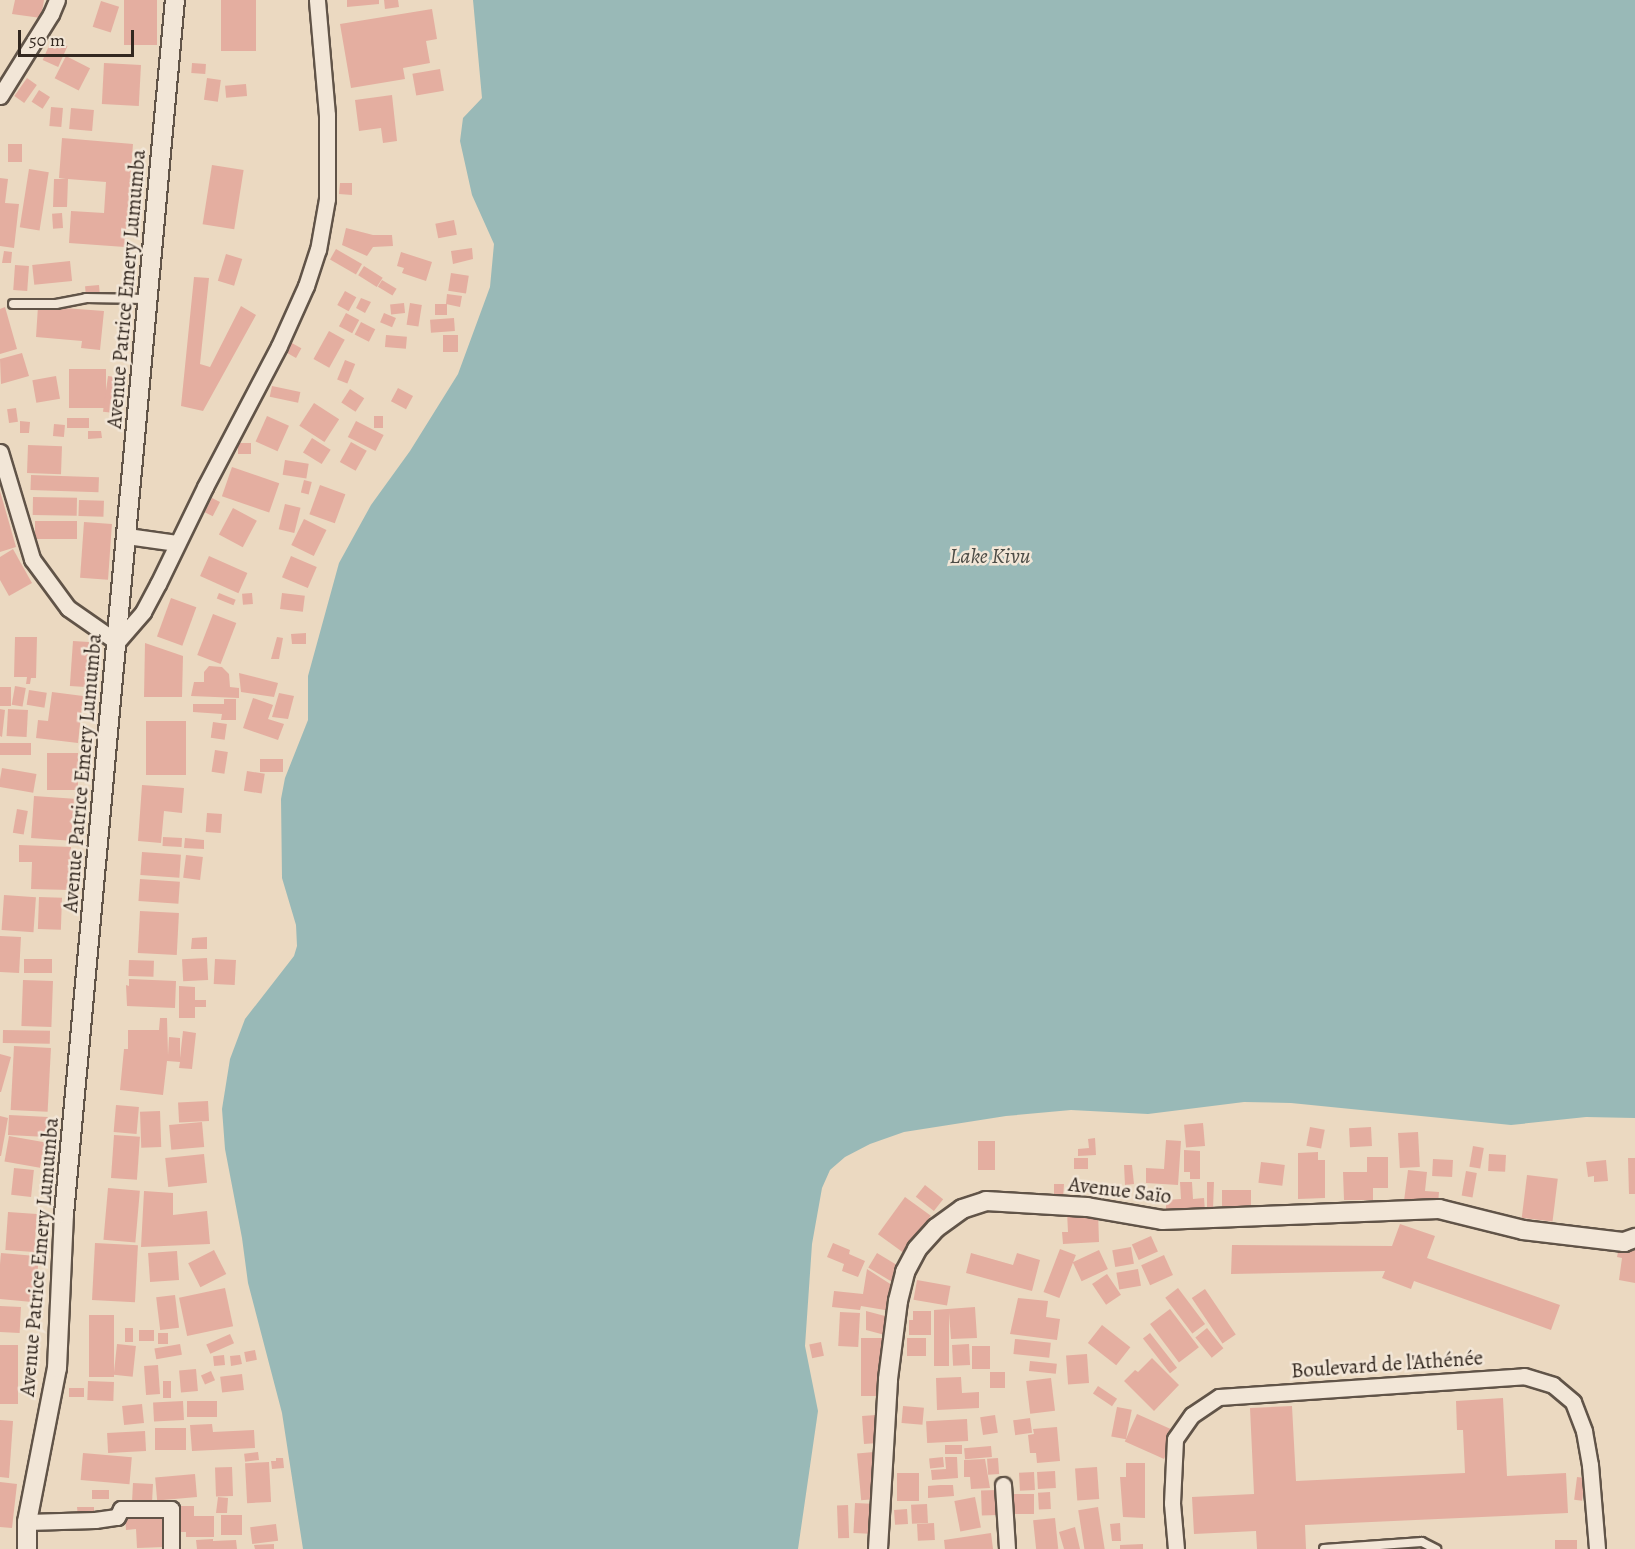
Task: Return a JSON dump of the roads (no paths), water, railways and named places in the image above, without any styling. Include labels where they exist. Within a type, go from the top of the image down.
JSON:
[{"type":"street","points":[[0,96],[51,14],[57,0]]},
{"type":"street","name":"Avenue Patrice Emery Lumumba","points":[[27,1549],[27,1522],[57,1368],[64,1214],[176,0]]},
{"type":"street","points":[[0,452],[32,559],[68,608],[117,642],[143,612],[279,346],[306,286],[318,250],[327,187],[327,115],[317,0]]},
{"type":"street","points":[[127,536],[177,543]]},
{"type":"street","name":"Avenue Saïo","points":[[878,1549],[888,1379],[902,1281],[917,1249],[936,1228],[962,1209],[986,1201],[1009,1202],[1087,1207],[1162,1220],[1439,1209],[1523,1230],[1624,1242],[1635,1238]]},
{"type":"street","name":"Boulevard de l'Athénée","points":[[1176,1549],[1172,1503],[1175,1439],[1192,1415],[1219,1397],[1524,1376],[1553,1385],[1573,1402],[1584,1431],[1590,1465],[1597,1549]]},
{"type":"street","points":[[1003,1485],[1007,1549]]},
{"type":"street","points":[[27,1522],[106,1519],[117,1517],[121,1509],[171,1509],[171,1549]]},
{"type":"lane","points":[[13,304],[56,304],[86,298],[147,298]]},
{"type":"lane","points":[[1324,1549],[1422,1542],[1436,1549]]},
{"type":"water","name":"Lake Kivu","points":[[473,0],[1635,0],[1635,1118],[1586,1117],[1511,1125],[1291,1103],[1244,1102],[1148,1114],[1071,1110],[1006,1116],[904,1132],[870,1144],[845,1157],[830,1170],[822,1188],[812,1244],[805,1346],[818,1411],[798,1549],[303,1549],[282,1413],[248,1283],[225,1149],[222,1109],[230,1059],[245,1019],[294,956],[297,946],[296,925],[282,878],[281,799],[285,778],[308,720],[308,676],[339,563],[371,505],[410,451],[458,374],[490,287],[494,244],[472,195],[460,141],[463,118],[482,98]]}]
